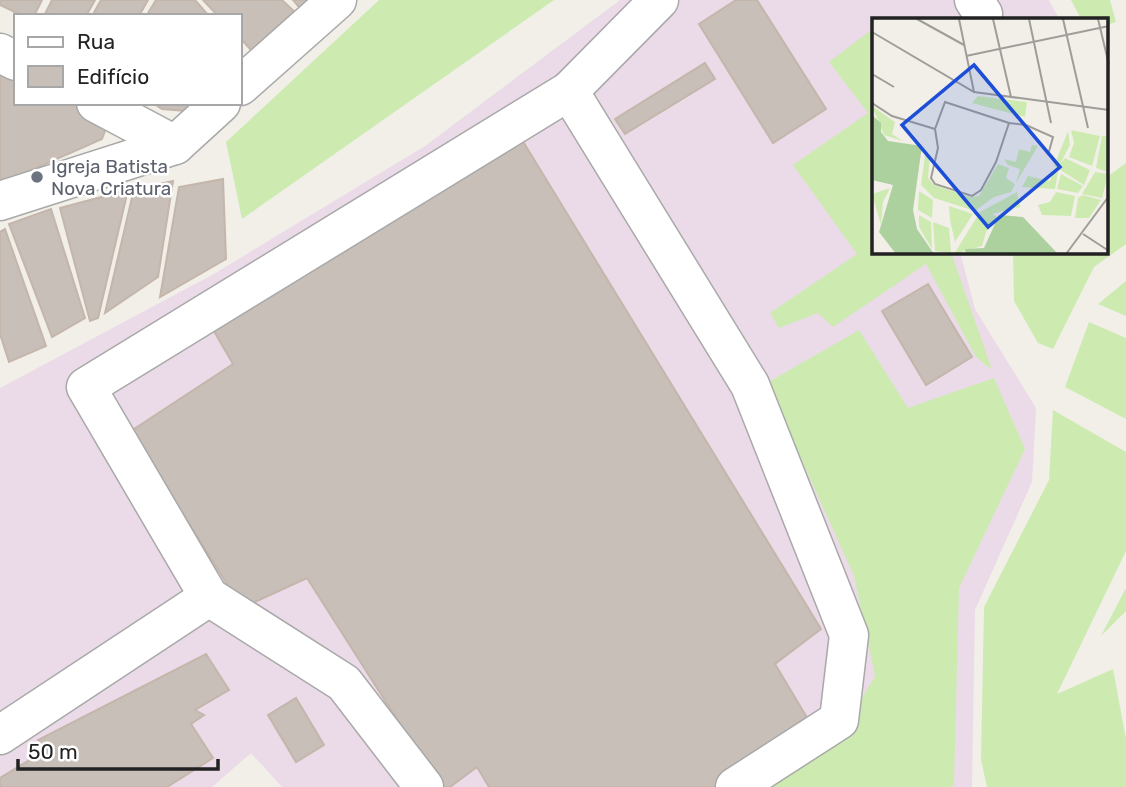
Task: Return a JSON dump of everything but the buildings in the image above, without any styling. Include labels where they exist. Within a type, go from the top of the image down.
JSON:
[{"type":"street","points":[[242,84],[337,0]]},
{"type":"street","points":[[424,787],[344,683],[209,597],[86,387],[569,91],[659,0]]},
{"type":"street","points":[[569,91],[750,385],[849,635],[839,720],[735,787]]},
{"type":"street","points":[[100,105],[174,145]]},
{"type":"street","points":[[0,201],[174,145],[219,105]]},
{"type":"street","points":[[0,735],[209,597]]},
{"type":"shaded area","points":[[620,0],[1049,0],[1058,18],[872,18],[872,254],[961,254],[975,309],[1036,408],[1032,482],[975,610],[972,787],[282,787],[251,753],[212,787],[0,787],[0,388],[212,275],[425,146]]},
{"type":"green space","points":[[379,0],[554,0],[242,219],[226,142]]},
{"type":"green space","points":[[1071,0],[1110,0],[1116,22],[1108,25],[1108,18],[1080,18]]},
{"type":"green space","points":[[872,30],[872,254],[952,254],[992,370],[976,357],[926,264],[833,327],[818,313],[779,328],[770,313],[857,254],[793,165],[868,113],[829,62]]},
{"type":"green space","points":[[1126,163],[1126,244],[1094,267],[1053,349],[1038,343],[1014,301],[1013,254],[1108,254],[1108,176]]},
{"type":"green space","points":[[1126,281],[1126,316],[1098,304]]},
{"type":"green space","points":[[1089,322],[1126,338],[1126,419],[1065,387]]},
{"type":"green space","points":[[859,330],[908,408],[994,378],[1025,449],[959,588],[954,785],[766,787],[834,745],[875,676],[854,576],[767,383]]},
{"type":"green space","points":[[1053,410],[1126,452],[1126,551],[1057,694],[1113,669],[1126,739],[1126,787],[987,787],[981,760],[984,607],[1049,480]]},
{"type":"green space","points":[[1126,588],[1126,611],[1101,636]]},
{"type":"place","name":"Igreja Batista Nova Criatura","points":[[37,177]]}]
